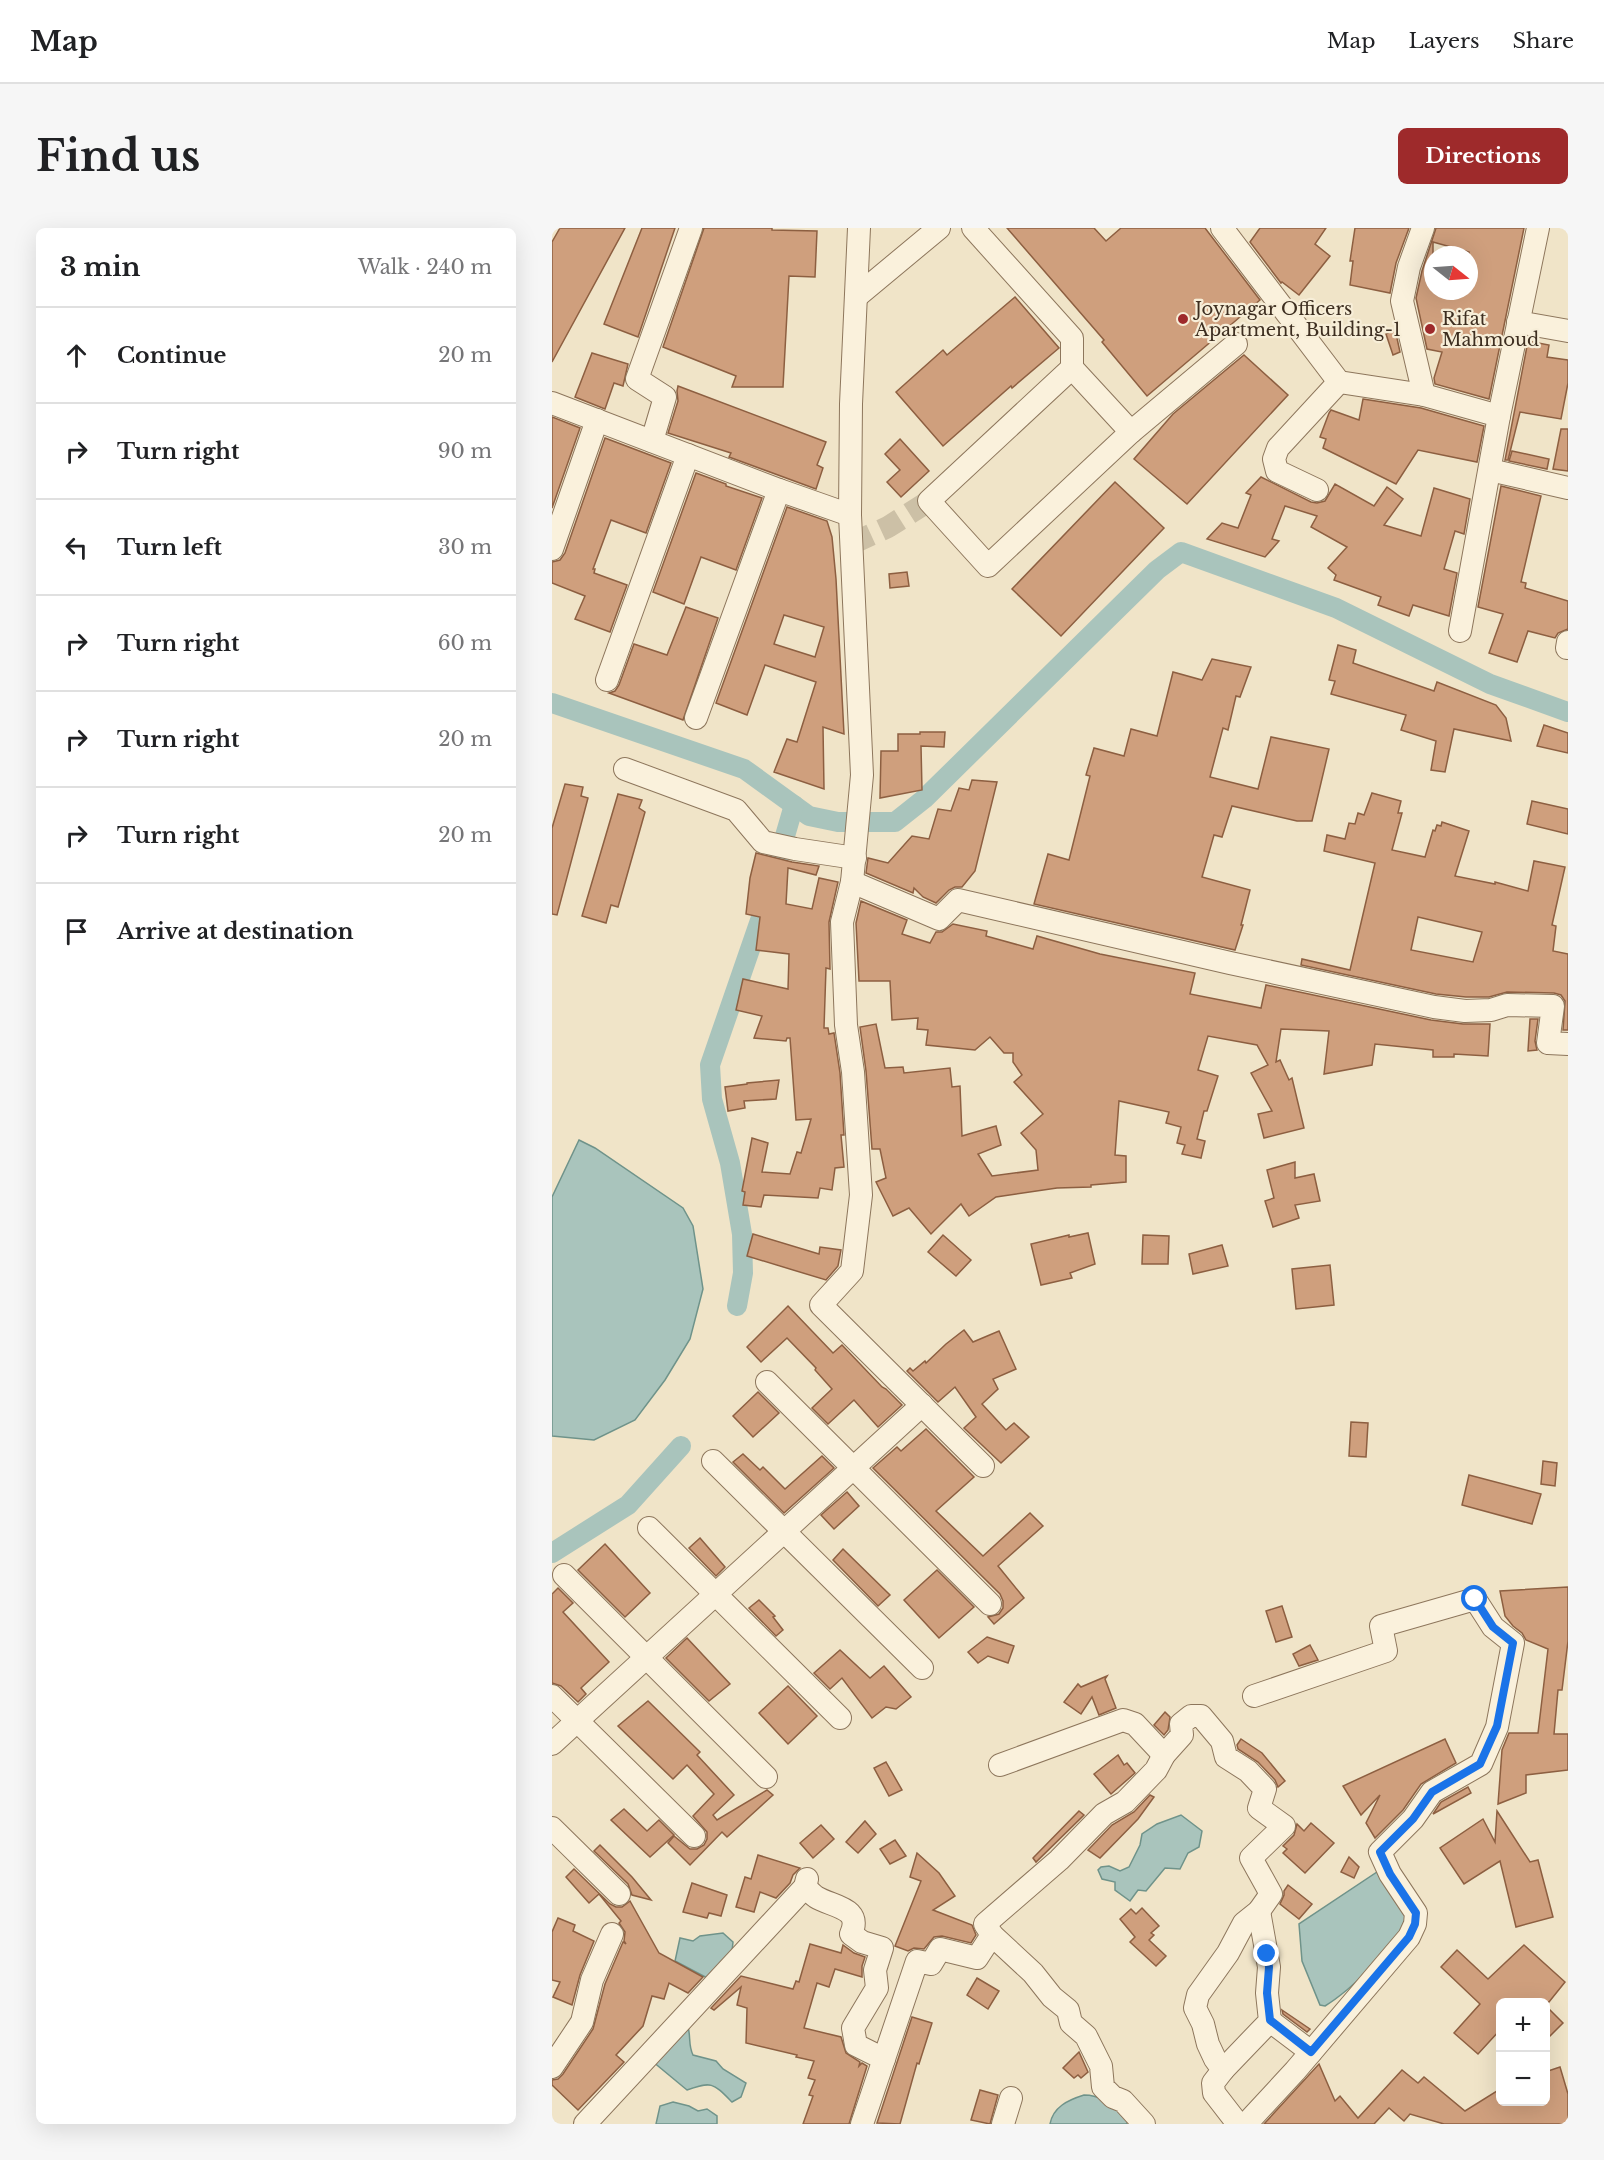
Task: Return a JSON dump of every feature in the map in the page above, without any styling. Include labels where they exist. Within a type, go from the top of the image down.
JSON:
[{"type":"street","points":[[652,441],[665,397],[637,379],[692,228]]},
{"type":"street","points":[[860,228],[851,404],[850,514],[862,775],[856,852],[843,922],[843,945],[846,1025],[852,1072],[861,1195],[852,1270],[821,1305],[983,1466]]},
{"type":"street","points":[[856,297],[939,228]]},
{"type":"street","points":[[973,228],[1072,338],[1072,368],[1131,432]]},
{"type":"street","points":[[1222,228],[1339,382],[1424,395],[1499,416]]},
{"type":"street","points":[[1423,228],[1409,267],[1402,300],[1424,395]]},
{"type":"street","points":[[1460,631],[1499,416],[1538,228]]},
{"type":"street","points":[[1518,322],[1568,331]]},
{"type":"street","points":[[1072,368],[929,501],[988,566],[1131,432],[1236,344]]},
{"type":"street","points":[[1317,490],[1277,471],[1274,459],[1278,448],[1339,382]]},
{"type":"street","points":[[552,402],[779,490],[850,514]]},
{"type":"street","points":[[552,549],[597,420]]},
{"type":"street","points":[[607,680],[688,455]]},
{"type":"street","points":[[1490,470],[1568,488]]},
{"type":"street","points":[[696,718],[779,490]]},
{"type":"street","points":[[625,769],[736,810],[763,843],[795,849],[856,852]]},
{"type":"street","points":[[852,882],[939,919],[958,900],[1230,963],[1434,1007],[1465,1011],[1491,1010],[1507,1005],[1553,1006],[1548,1042],[1568,1044]]},
{"type":"street","points":[[767,1382],[990,1604]]},
{"type":"street","points":[[552,1744],[922,1405]]},
{"type":"street","points":[[713,1461],[922,1668]]},
{"type":"street","points":[[649,1528],[840,1718]]},
{"type":"street","points":[[564,1575],[766,1777]]},
{"type":"street","points":[[1246,2124],[1409,1937],[1415,1924],[1416,1913],[1390,1874],[1380,1852],[1413,1819],[1432,1792],[1480,1764],[1497,1726],[1513,1643],[1493,1627],[1475,1599],[1381,1626],[1386,1650],[1254,1696]]},
{"type":"street","points":[[552,1696],[694,1836]]},
{"type":"street","points":[[1144,2124],[1123,2101],[1113,2097],[1103,2087],[1101,2066],[1086,2036],[1071,2023],[1068,2010],[1052,1997],[1033,1974],[992,1935],[985,1923],[1059,1860],[1104,1814],[1125,1802],[1156,1770],[1164,1755],[1182,1735],[1181,1724],[1191,1716],[1201,1716],[1222,1741],[1226,1757],[1248,1771],[1265,1789],[1259,1808],[1284,1826],[1251,1858],[1271,1894],[1259,1911],[1244,1923],[1228,1953],[1197,1995],[1195,2008],[1215,2060],[1223,2070]]},
{"type":"street","points":[[1000,1765],[1123,1720],[1136,1724],[1164,1755]]},
{"type":"street","points":[[552,1828],[619,1894]]},
{"type":"street","points":[[585,2124],[806,1883],[816,1897],[847,1911],[854,1917],[855,1926],[851,1934],[862,1942],[882,1948],[876,1970],[877,1988],[853,2028],[856,2045],[884,2059]]},
{"type":"street","points":[[1259,1911],[1269,1967],[1267,1993],[1270,2020],[1311,2052]]},
{"type":"street","points":[[552,2067],[582,2022],[592,1980],[612,1934]]},
{"type":"street","points":[[862,2124],[917,1961],[931,1964],[940,1949],[977,1958],[992,1935]]},
{"type":"street","points":[[1238,2124],[1214,2093],[1213,2083],[1270,2020]]},
{"type":"street","points":[[1003,2124],[1011,2098]]},
{"type":"water","points":[[579,1140],[595,1148],[683,1208],[693,1226],[703,1289],[690,1339],[665,1380],[635,1420],[594,1440],[552,1436],[552,1197]]},
{"type":"water","points":[[1181,1815],[1202,1831],[1199,1847],[1188,1853],[1180,1869],[1165,1868],[1146,1891],[1138,1890],[1130,1901],[1115,1890],[1115,1882],[1102,1879],[1098,1870],[1101,1867],[1109,1866],[1120,1871],[1129,1867],[1140,1845],[1142,1834],[1157,1824]]},
{"type":"water","points":[[1380,1870],[1405,1909],[1404,1921],[1399,1934],[1389,1949],[1362,1977],[1325,2006],[1320,2005],[1302,1961],[1299,1924]]},
{"type":"water","points":[[723,1933],[733,1942],[732,1951],[711,1980],[675,1961],[680,1938],[693,1941],[700,1936]]},
{"type":"water","points":[[688,2027],[693,2055],[716,2061],[723,2069],[746,2083],[741,2097],[732,2102],[716,2087],[707,2085],[687,2090],[652,2061]]},
{"type":"water","points":[[1084,2095],[1098,2097],[1130,2120],[1126,2124],[1050,2124],[1054,2113],[1062,2105]]},
{"type":"water","points":[[673,2102],[698,2111],[707,2109],[717,2116],[717,2124],[656,2124],[660,2106]]},
{"type":"building","points":[[560,228],[625,228],[552,362],[552,242]]},
{"type":"building","points":[[642,228],[675,228],[638,337],[604,324]]},
{"type":"building","points":[[704,228],[772,228],[772,230],[817,231],[815,277],[789,276],[783,387],[732,387],[736,376],[663,347]]},
{"type":"building","points":[[1007,228],[1094,228],[1106,241],[1121,228],[1205,228],[1260,300],[1147,396],[1102,342],[1104,340]]},
{"type":"building","points":[[1260,228],[1326,228],[1315,244],[1330,256],[1299,295],[1281,283],[1250,242]]},
{"type":"building","points":[[1355,228],[1409,228],[1396,263],[1390,293],[1350,285],[1353,261],[1350,261]]},
{"type":"building","points":[[1436,228],[1524,228],[1489,399],[1435,384],[1434,378],[1442,352],[1427,349],[1416,298],[1424,265],[1424,300],[1478,300],[1478,246],[1447,246],[1433,242],[1433,246],[1430,246]]},
{"type":"building","points":[[1015,297],[1059,348],[1012,388],[1011,386],[943,446],[896,392],[943,350],[947,355]]},
{"type":"building","points":[[1395,329],[1400,352],[1393,355],[1386,334]]},
{"type":"building","points":[[1528,341],[1549,345],[1547,357],[1568,360],[1568,383],[1561,419],[1520,412],[1508,460],[1505,460]]},
{"type":"building","points":[[592,353],[628,364],[623,386],[614,383],[605,409],[575,397]]},
{"type":"building","points":[[1244,355],[1288,395],[1187,504],[1134,459],[1173,414]]},
{"type":"building","points":[[678,386],[826,442],[817,465],[823,468],[816,489],[729,457],[731,453],[668,433],[678,401]]},
{"type":"building","points":[[1363,399],[1421,408],[1484,426],[1477,462],[1418,450],[1396,484],[1323,448],[1326,439],[1320,437],[1331,410],[1359,420]]},
{"type":"building","points":[[552,417],[580,428],[552,508]]},
{"type":"building","points":[[1561,429],[1568,429],[1568,471],[1553,469]]},
{"type":"building","points":[[605,438],[671,463],[646,533],[611,520],[593,569],[595,569],[594,573],[627,585],[610,632],[575,619],[585,596],[552,583],[552,562],[560,560],[565,553]]},
{"type":"building","points":[[900,439],[929,471],[901,497],[887,482],[900,470],[885,454]]},
{"type":"building","points":[[1512,451],[1549,459],[1547,469],[1509,461]]},
{"type":"building","points":[[696,473],[762,498],[736,570],[701,557],[684,604],[653,592]]},
{"type":"building","points":[[1261,477],[1317,503],[1325,501],[1335,484],[1374,506],[1387,487],[1403,499],[1384,525],[1421,536],[1434,488],[1470,499],[1464,534],[1455,531],[1444,569],[1457,573],[1449,616],[1413,605],[1409,616],[1378,605],[1381,597],[1334,580],[1336,575],[1328,568],[1347,547],[1311,527],[1317,516],[1285,506],[1272,539],[1279,541],[1265,557],[1207,539],[1222,523],[1238,528],[1251,495],[1246,493]]},
{"type":"building","points":[[1115,482],[1164,528],[1061,636],[1012,589]]},
{"type":"building","points":[[1501,486],[1541,496],[1521,582],[1526,583],[1525,588],[1568,601],[1568,629],[1558,633],[1555,638],[1528,631],[1517,662],[1489,653],[1503,614],[1478,607]]},
{"type":"building","points":[[787,507],[827,521],[832,537],[836,579],[844,734],[823,727],[824,789],[774,772],[787,739],[797,742],[816,682],[765,665],[747,715],[716,703]],"holes":[[[784,615],[824,627],[815,657],[774,644]]]},
{"type":"building","points":[[907,572],[909,586],[890,588],[889,574]]},
{"type":"building","points":[[686,607],[718,618],[683,720],[609,693],[615,691],[619,685],[634,644],[667,655]]},
{"type":"building","points":[[1338,645],[1356,650],[1353,663],[1434,691],[1437,682],[1496,705],[1506,718],[1511,741],[1454,729],[1445,772],[1431,770],[1436,741],[1401,730],[1406,715],[1331,694],[1335,681],[1329,680]]},
{"type":"building","points":[[1212,659],[1251,667],[1240,697],[1236,696],[1228,730],[1223,728],[1210,777],[1258,789],[1271,737],[1329,749],[1312,821],[1297,821],[1232,806],[1222,837],[1214,835],[1202,877],[1250,890],[1235,950],[1034,904],[1048,854],[1069,860],[1090,776],[1086,775],[1094,748],[1124,756],[1131,729],[1157,736],[1173,672],[1202,680]]},
{"type":"building","points":[[1544,725],[1568,733],[1568,753],[1537,746]]},
{"type":"building","points":[[920,732],[945,732],[944,747],[921,746],[922,790],[880,798],[881,751],[898,751],[898,734],[920,734]]},
{"type":"building","points":[[972,780],[997,782],[975,871],[962,887],[949,890],[936,903],[923,897],[914,888],[913,893],[866,873],[868,858],[888,863],[912,836],[929,839],[938,809],[951,811],[959,788],[969,790]]},
{"type":"building","points":[[565,784],[583,787],[581,796],[588,798],[557,915],[552,914],[552,828]]},
{"type":"building","points":[[1372,793],[1401,801],[1398,813],[1402,813],[1392,850],[1425,857],[1433,830],[1435,831],[1437,825],[1441,826],[1442,822],[1469,831],[1455,876],[1495,884],[1495,882],[1528,891],[1534,861],[1565,867],[1552,925],[1556,926],[1553,951],[1568,954],[1568,1030],[1563,1030],[1565,1001],[1561,995],[1554,993],[1507,992],[1489,997],[1436,994],[1301,965],[1302,959],[1350,970],[1375,863],[1324,851],[1327,835],[1345,839],[1349,823],[1355,824],[1358,813],[1364,815]],"holes":[[[1418,917],[1482,932],[1473,962],[1411,950]]]},
{"type":"building","points":[[618,794],[642,800],[639,808],[645,812],[618,907],[611,905],[606,923],[582,916]]},
{"type":"building","points":[[1532,801],[1568,809],[1568,834],[1527,824]]},
{"type":"building","points":[[756,853],[819,866],[816,875],[788,868],[786,904],[812,909],[819,878],[838,882],[829,922],[830,969],[826,968],[824,1028],[828,1028],[829,1034],[834,1033],[840,1073],[844,1135],[841,1135],[844,1167],[835,1168],[832,1190],[820,1188],[818,1198],[764,1195],[761,1207],[743,1205],[745,1192],[742,1191],[752,1138],[768,1143],[762,1172],[790,1174],[797,1152],[801,1153],[811,1119],[796,1120],[790,1038],[786,1041],[754,1038],[762,1016],[736,1010],[743,979],[788,989],[789,954],[756,950],[760,917],[746,914],[750,878]]},
{"type":"building","points":[[861,901],[907,920],[902,934],[930,943],[936,932],[942,932],[953,924],[987,931],[986,936],[1033,949],[1037,936],[1100,954],[1195,973],[1190,994],[1261,1008],[1266,985],[1431,1020],[1463,1024],[1490,1024],[1488,1056],[1454,1054],[1454,1057],[1433,1057],[1433,1050],[1375,1044],[1372,1065],[1324,1074],[1329,1031],[1281,1029],[1276,1062],[1280,1060],[1289,1080],[1292,1078],[1304,1128],[1264,1138],[1258,1114],[1272,1111],[1251,1073],[1268,1065],[1257,1045],[1208,1036],[1198,1070],[1218,1076],[1207,1111],[1204,1111],[1197,1139],[1205,1141],[1201,1158],[1182,1154],[1185,1145],[1177,1143],[1181,1127],[1166,1123],[1169,1112],[1119,1101],[1115,1155],[1126,1156],[1126,1182],[1091,1185],[1091,1187],[1057,1188],[996,1197],[969,1216],[961,1204],[931,1234],[909,1208],[893,1216],[876,1182],[886,1178],[880,1149],[872,1149],[860,1027],[876,1024],[885,1068],[903,1067],[904,1073],[950,1068],[952,1087],[960,1086],[962,1136],[996,1126],[1001,1145],[978,1154],[992,1176],[1038,1170],[1036,1150],[1021,1133],[1043,1114],[1014,1082],[1022,1075],[1013,1062],[1013,1053],[1004,1053],[990,1037],[975,1050],[926,1045],[928,1030],[917,1029],[918,1018],[892,1020],[890,981],[859,981],[856,923]]},
{"type":"building","points":[[1530,1019],[1538,1019],[1535,1041],[1537,1050],[1528,1051]]},
{"type":"building","points":[[779,1080],[776,1099],[744,1101],[745,1108],[728,1111],[725,1087]]},
{"type":"building","points":[[1295,1162],[1295,1178],[1314,1174],[1320,1201],[1295,1205],[1299,1218],[1273,1227],[1265,1201],[1274,1198],[1267,1170]]},
{"type":"building","points":[[1088,1233],[1095,1264],[1070,1273],[1072,1278],[1041,1285],[1031,1244]]},
{"type":"building","points":[[753,1234],[819,1254],[820,1247],[841,1250],[838,1266],[826,1280],[747,1256]]},
{"type":"building","points":[[943,1235],[971,1260],[956,1276],[928,1252]]},
{"type":"building","points":[[1143,1235],[1169,1236],[1168,1264],[1142,1264]]},
{"type":"building","points":[[1222,1245],[1228,1266],[1193,1274],[1189,1254]]},
{"type":"building","points":[[1330,1265],[1334,1305],[1296,1309],[1292,1269]]},
{"type":"building","points":[[788,1306],[833,1353],[842,1345],[902,1405],[878,1427],[854,1400],[828,1424],[812,1408],[832,1389],[815,1370],[816,1368],[787,1338],[761,1362],[747,1347]]},
{"type":"building","points":[[964,1330],[973,1342],[999,1331],[1016,1369],[993,1379],[998,1389],[982,1404],[1006,1430],[1014,1423],[1029,1437],[1001,1463],[964,1428],[976,1417],[955,1387],[938,1402],[907,1371],[910,1368],[913,1371],[925,1361],[926,1363]]},
{"type":"building","points":[[758,1392],[779,1413],[753,1437],[733,1416]]},
{"type":"building","points":[[1351,1422],[1368,1423],[1366,1457],[1349,1456]]},
{"type":"building","points":[[926,1429],[974,1477],[936,1511],[983,1556],[1030,1513],[1043,1526],[998,1566],[1024,1598],[994,1624],[988,1617],[999,1614],[1003,1608],[1000,1594],[873,1468],[897,1447],[901,1451]]},
{"type":"building","points":[[743,1454],[760,1470],[763,1467],[785,1489],[822,1456],[834,1468],[784,1513],[733,1462]]},
{"type":"building","points":[[1543,1461],[1557,1463],[1555,1486],[1541,1484]]},
{"type":"building","points":[[1469,1475],[1541,1494],[1532,1524],[1462,1505]]},
{"type":"building","points":[[847,1492],[859,1506],[834,1529],[821,1515]]},
{"type":"building","points":[[700,1538],[725,1567],[716,1576],[689,1548]]},
{"type":"building","points":[[605,1544],[650,1593],[625,1617],[578,1570]]},
{"type":"building","points":[[843,1549],[890,1595],[878,1606],[833,1560]]},
{"type":"building","points":[[937,1570],[974,1607],[939,1638],[904,1600]]},
{"type":"building","points":[[1568,1587],[1568,1641],[1562,1690],[1558,1690],[1554,1734],[1568,1734],[1568,1770],[1526,1775],[1526,1793],[1498,1804],[1502,1750],[1509,1733],[1538,1733],[1548,1649],[1526,1640],[1522,1633],[1513,1626],[1505,1616],[1500,1591]]},
{"type":"building","points":[[558,1588],[573,1603],[563,1612],[609,1662],[581,1688],[586,1694],[578,1702],[561,1686],[552,1683],[552,1594]]},
{"type":"building","points":[[759,1600],[775,1616],[773,1617],[783,1630],[776,1636],[749,1608]]},
{"type":"building","points":[[1282,1606],[1292,1637],[1276,1642],[1266,1611]]},
{"type":"building","points":[[987,1637],[1014,1646],[1008,1663],[988,1656],[978,1663],[968,1652]]},
{"type":"building","points":[[687,1638],[730,1684],[709,1701],[666,1658]]},
{"type":"building","points":[[1310,1645],[1318,1660],[1299,1666],[1293,1654]]},
{"type":"building","points":[[840,1650],[870,1678],[884,1666],[911,1697],[896,1709],[886,1707],[872,1718],[842,1678],[830,1689],[814,1673]]},
{"type":"building","points":[[1107,1676],[1105,1679],[1116,1708],[1099,1715],[1092,1697],[1081,1714],[1064,1702],[1078,1684],[1081,1687]]},
{"type":"building","points":[[788,1686],[817,1716],[788,1744],[759,1713]]},
{"type":"building","points":[[648,1701],[700,1752],[697,1755],[734,1795],[713,1815],[717,1820],[767,1790],[773,1795],[727,1837],[722,1832],[690,1865],[668,1843],[674,1836],[690,1849],[697,1849],[704,1845],[707,1832],[693,1816],[714,1794],[687,1765],[673,1779],[618,1726]]},
{"type":"building","points":[[1165,1712],[1170,1717],[1168,1730],[1164,1735],[1154,1725]]},
{"type":"building","points":[[1241,1739],[1262,1753],[1285,1781],[1278,1787],[1275,1780],[1258,1762],[1238,1749],[1237,1745]]},
{"type":"building","points":[[1445,1739],[1456,1763],[1421,1784],[1403,1810],[1375,1838],[1366,1823],[1380,1795],[1361,1815],[1343,1786]]},
{"type":"building","points":[[1118,1755],[1124,1765],[1127,1763],[1135,1773],[1111,1794],[1094,1774]]},
{"type":"building","points":[[886,1762],[902,1790],[889,1796],[874,1768]]},
{"type":"building","points":[[1468,1787],[1471,1793],[1433,1814],[1441,1802]]},
{"type":"building","points":[[1150,1795],[1154,1797],[1138,1819],[1100,1858],[1088,1850],[1112,1825],[1134,1812]]},
{"type":"building","points":[[624,1809],[647,1831],[659,1820],[674,1835],[650,1857],[611,1820]]},
{"type":"building","points":[[1079,1811],[1084,1815],[1036,1862],[1033,1858]]},
{"type":"building","points":[[1497,1811],[1530,1862],[1538,1860],[1553,1917],[1516,1927],[1500,1861],[1464,1884],[1440,1848],[1483,1819],[1495,1842]]},
{"type":"building","points":[[865,1821],[876,1834],[858,1853],[846,1842]]},
{"type":"building","points":[[1311,1823],[1334,1843],[1305,1873],[1283,1853],[1287,1849],[1283,1846],[1294,1835],[1297,1824],[1304,1831]]},
{"type":"building","points":[[821,1825],[834,1839],[813,1858],[800,1843]]},
{"type":"building","points":[[895,1840],[906,1856],[890,1864],[880,1849]]},
{"type":"building","points":[[600,1845],[651,1900],[632,1895],[628,1884],[594,1851]]},
{"type":"building","points":[[917,1853],[939,1873],[955,1896],[933,1910],[972,1925],[976,1935],[971,1943],[942,1936],[934,1937],[924,1949],[914,1948],[908,1951],[895,1946],[921,1881],[910,1877]]},
{"type":"building","points":[[758,1855],[800,1868],[776,1898],[760,1892],[754,1912],[736,1907],[745,1877],[751,1879]]},
{"type":"building","points":[[1349,1857],[1359,1867],[1354,1878],[1341,1872]]},
{"type":"building","points":[[574,1869],[610,1904],[622,1907],[630,1901],[659,1953],[703,1977],[688,1993],[669,1983],[664,1999],[652,1996],[643,2026],[616,2055],[624,2062],[578,2110],[552,2085],[552,2080],[558,2079],[563,2074],[593,2029],[605,1984],[623,1942],[626,1944],[625,1932],[619,1923],[621,1921],[599,1894],[589,1903],[566,1877]]},
{"type":"building","points":[[692,1883],[727,1895],[721,1916],[709,1913],[707,1918],[683,1912]]},
{"type":"building","points":[[1288,1885],[1312,1904],[1299,1919],[1280,1904]]},
{"type":"building","points":[[1142,1908],[1159,1926],[1151,1933],[1154,1935],[1149,1940],[1166,1956],[1156,1966],[1130,1942],[1135,1937],[1120,1919],[1131,1909],[1136,1914]]},
{"type":"building","points":[[558,1918],[575,1925],[573,1931],[594,1941],[580,1975],[572,2005],[553,1997],[560,1982],[552,1980],[552,1932]]},
{"type":"building","points":[[810,1944],[841,1953],[843,1945],[865,1957],[862,1977],[835,1969],[829,1987],[817,1983],[804,2028],[841,2037],[846,2053],[860,2062],[859,2066],[862,2063],[867,2066],[849,2124],[803,2124],[813,2096],[809,2095],[815,2080],[808,2078],[814,2061],[746,2043],[747,2008],[737,2005],[741,1987],[714,2010],[711,2008],[741,1976],[793,1989],[796,1981],[799,1982]]},
{"type":"building","points":[[1524,1945],[1565,1982],[1550,2001],[1550,1998],[1496,1998],[1496,2034],[1478,2054],[1454,2033],[1480,2004],[1441,1967],[1457,1950],[1488,1979]]},
{"type":"building","points":[[977,1978],[999,1991],[988,2009],[967,1995]]},
{"type":"building","points":[[1282,2010],[1310,2029],[1307,2032],[1283,2014]]},
{"type":"building","points":[[1550,2010],[1563,2023],[1550,2036]]},
{"type":"building","points":[[912,2017],[932,2023],[919,2064],[917,2063],[900,2124],[877,2123]]},
{"type":"building","points":[[1079,2052],[1088,2072],[1081,2078],[1078,2075],[1074,2078],[1063,2068]]},
{"type":"building","points":[[1319,2064],[1335,2101],[1340,2096],[1358,2118],[1402,2070],[1418,2083],[1424,2077],[1465,2111],[1496,2092],[1496,2106],[1550,2106],[1550,2070],[1560,2067],[1568,2094],[1568,2124],[1444,2124],[1410,2114],[1404,2121],[1389,2108],[1374,2124],[1264,2124]]},
{"type":"building","points":[[980,2090],[998,2095],[990,2124],[971,2120]]},
{"type":"waterway","points":[[552,703],[744,769],[809,816],[838,822],[895,822],[924,799],[1157,570],[1181,552],[1336,608],[1490,684],[1568,712]]},
{"type":"waterway","points":[[778,860],[794,805]]},
{"type":"waterway","points":[[737,1306],[743,1273],[742,1234],[730,1163],[712,1099],[710,1065],[766,903]]},
{"type":"waterway","points":[[552,1553],[628,1505],[681,1446]]},
{"type":"tunnel","points":[[851,544],[888,527],[929,501]]},
{"type":"place","name":"Joynagar Officers Apartment, Building-1","points":[[1183,319]]},
{"type":"place","name":"Rifat Mahmoud","points":[[1430,329]]},
{"type":"route","points":[[1267,1954],[1270,2020],[1311,2052],[1409,1937],[1415,1924],[1416,1913],[1390,1874],[1380,1852],[1413,1819],[1432,1792],[1480,1764],[1497,1726],[1513,1643],[1493,1627],[1475,1599]]}]
